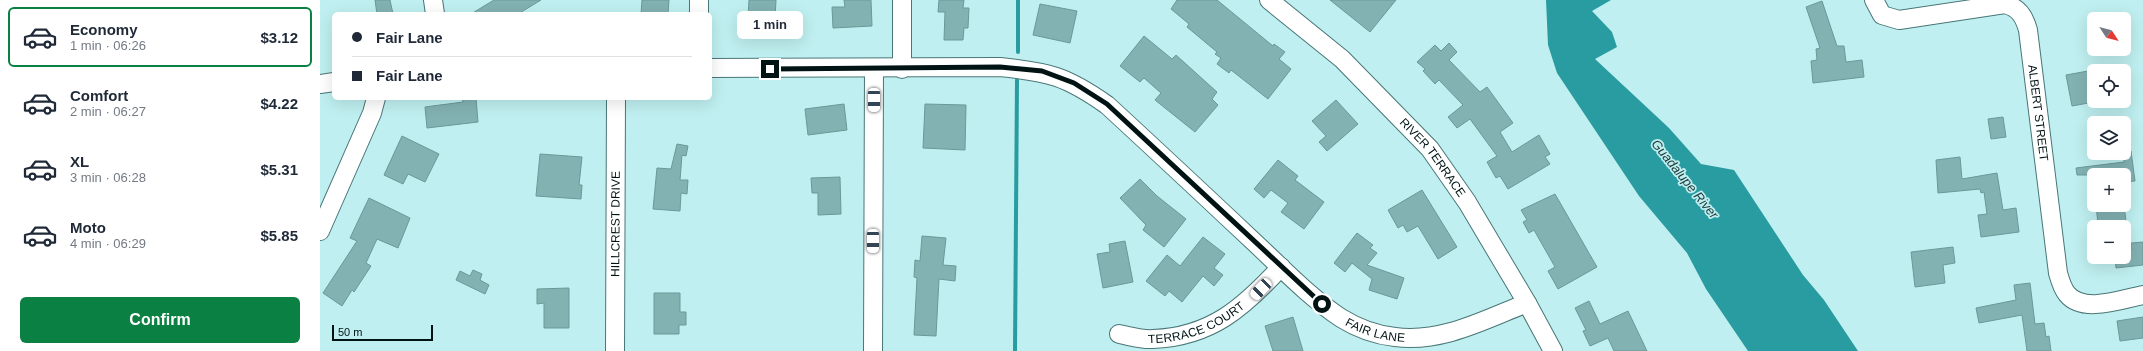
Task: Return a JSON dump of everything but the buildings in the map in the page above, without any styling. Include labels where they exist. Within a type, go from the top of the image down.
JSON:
[{"type":"street","points":[[433,0],[435,12]]},
{"type":"street","points":[[699,0],[699,12]]},
{"type":"street","points":[[902,0],[902,69]]},
{"type":"street","name":"RIVER TERRACE","points":[[1269,0],[1342,59],[1430,149],[1467,202],[1527,303],[1553,351]]},
{"type":"street","name":"ALBERT STREET","points":[[1874,0],[1882,15],[1899,20],[2004,4],[2013,6],[2022,14],[2028,30],[2058,273],[2062,285],[2066,294],[2088,304],[2143,295]]},
{"type":"street","name":"FAIR LANE","points":[[712,68],[902,69],[1000,67],[1042,71],[1066,79],[1107,104],[1281,267],[1322,304],[1342,319],[1375,334],[1396,337],[1426,337],[1454,333],[1527,303]]},
{"type":"street","points":[[873,351],[874,69]]},
{"type":"street","points":[[320,84],[332,82]]},
{"type":"street","points":[[320,231],[372,113],[375,100]]},
{"type":"street","name":"HILLCREST DRIVE","points":[[615,351],[616,100]]},
{"type":"street","name":"TERRACE COURT","points":[[1120,334],[1152,340],[1175,336],[1217,322],[1250,300],[1281,267]]},
{"type":"water","name":"Guadalupe River","points":[[1546,0],[1611,0],[1592,11],[1612,32],[1617,47],[1595,59],[1669,128],[1701,164],[1734,170],[1803,275],[1824,300],[1858,351],[1748,351],[1706,289],[1687,253],[1639,196],[1557,73],[1548,45]]},
{"type":"waterway","points":[[1018,0],[1018,52]]},
{"type":"waterway","points":[[1015,351],[1017,80]]},
{"type":"route","points":[[770,69],[1000,67],[1042,71],[1066,79],[1107,104],[1322,304]]}]
